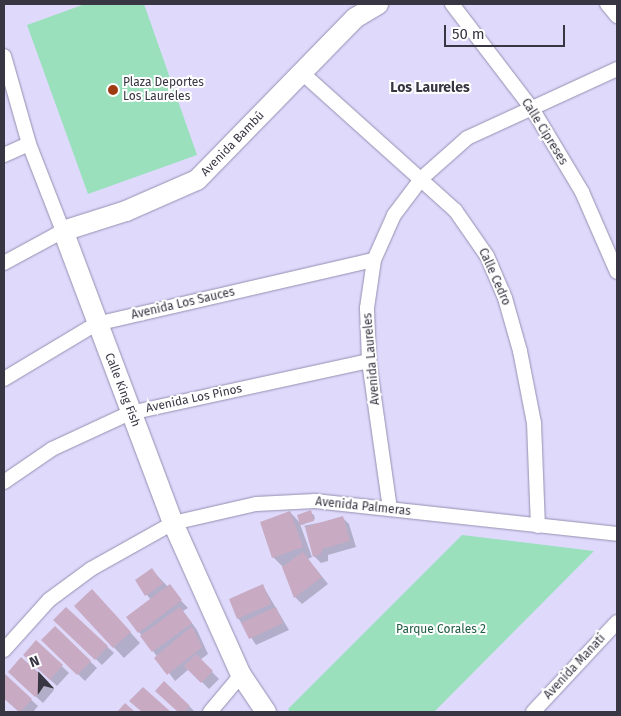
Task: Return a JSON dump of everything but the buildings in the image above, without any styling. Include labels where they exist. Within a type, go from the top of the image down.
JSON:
[{"type":"street","name":"Avenida Bambú","points":[[4,263],[63,231],[126,211],[197,180],[355,18],[378,4]]},
{"type":"street","name":"Calle Cipreses","points":[[452,4],[533,110],[582,192],[617,272]]},
{"type":"street","points":[[607,4],[617,16]]},
{"type":"street","name":"Calle King Fish","points":[[4,56],[29,144],[130,413],[174,523],[241,675],[266,712]]},
{"type":"street","name":"Avenida Laureles","points":[[390,509],[370,361],[366,308],[374,260],[394,215],[422,178],[468,138],[509,117],[533,110],[617,69]]},
{"type":"street","name":"Calle Cedro","points":[[301,72],[422,178],[455,210],[476,241],[505,298],[520,350],[534,423],[538,526]]},
{"type":"street","points":[[4,155],[29,144]]},
{"type":"street","name":"Avenida Los Sauces","points":[[4,379],[96,324],[374,260]]},
{"type":"street","name":"Avenida Los Pinos","points":[[4,482],[52,449],[130,413],[370,361]]},
{"type":"street","name":"Avenida Palmeras","points":[[4,650],[56,595],[91,569],[174,523],[256,504],[315,501],[617,534]]},
{"type":"street","name":"Avenida Manatí","points":[[533,712],[617,622]]},
{"type":"street","points":[[210,712],[241,675]]},
{"type":"green space","name":"Plaza Deportes Los Laureles","points":[[85,4],[144,4],[197,155],[88,194],[27,25]]},
{"type":"green space","name":"Parque Corales 2","points":[[462,535],[594,551],[434,712],[290,712],[288,709]]},
{"type":"place","name":"Plaza Deportes Los Laureles","points":[[113,90]]},
{"type":"district","name":"Los Laureles","points":[[430,88]]}]
